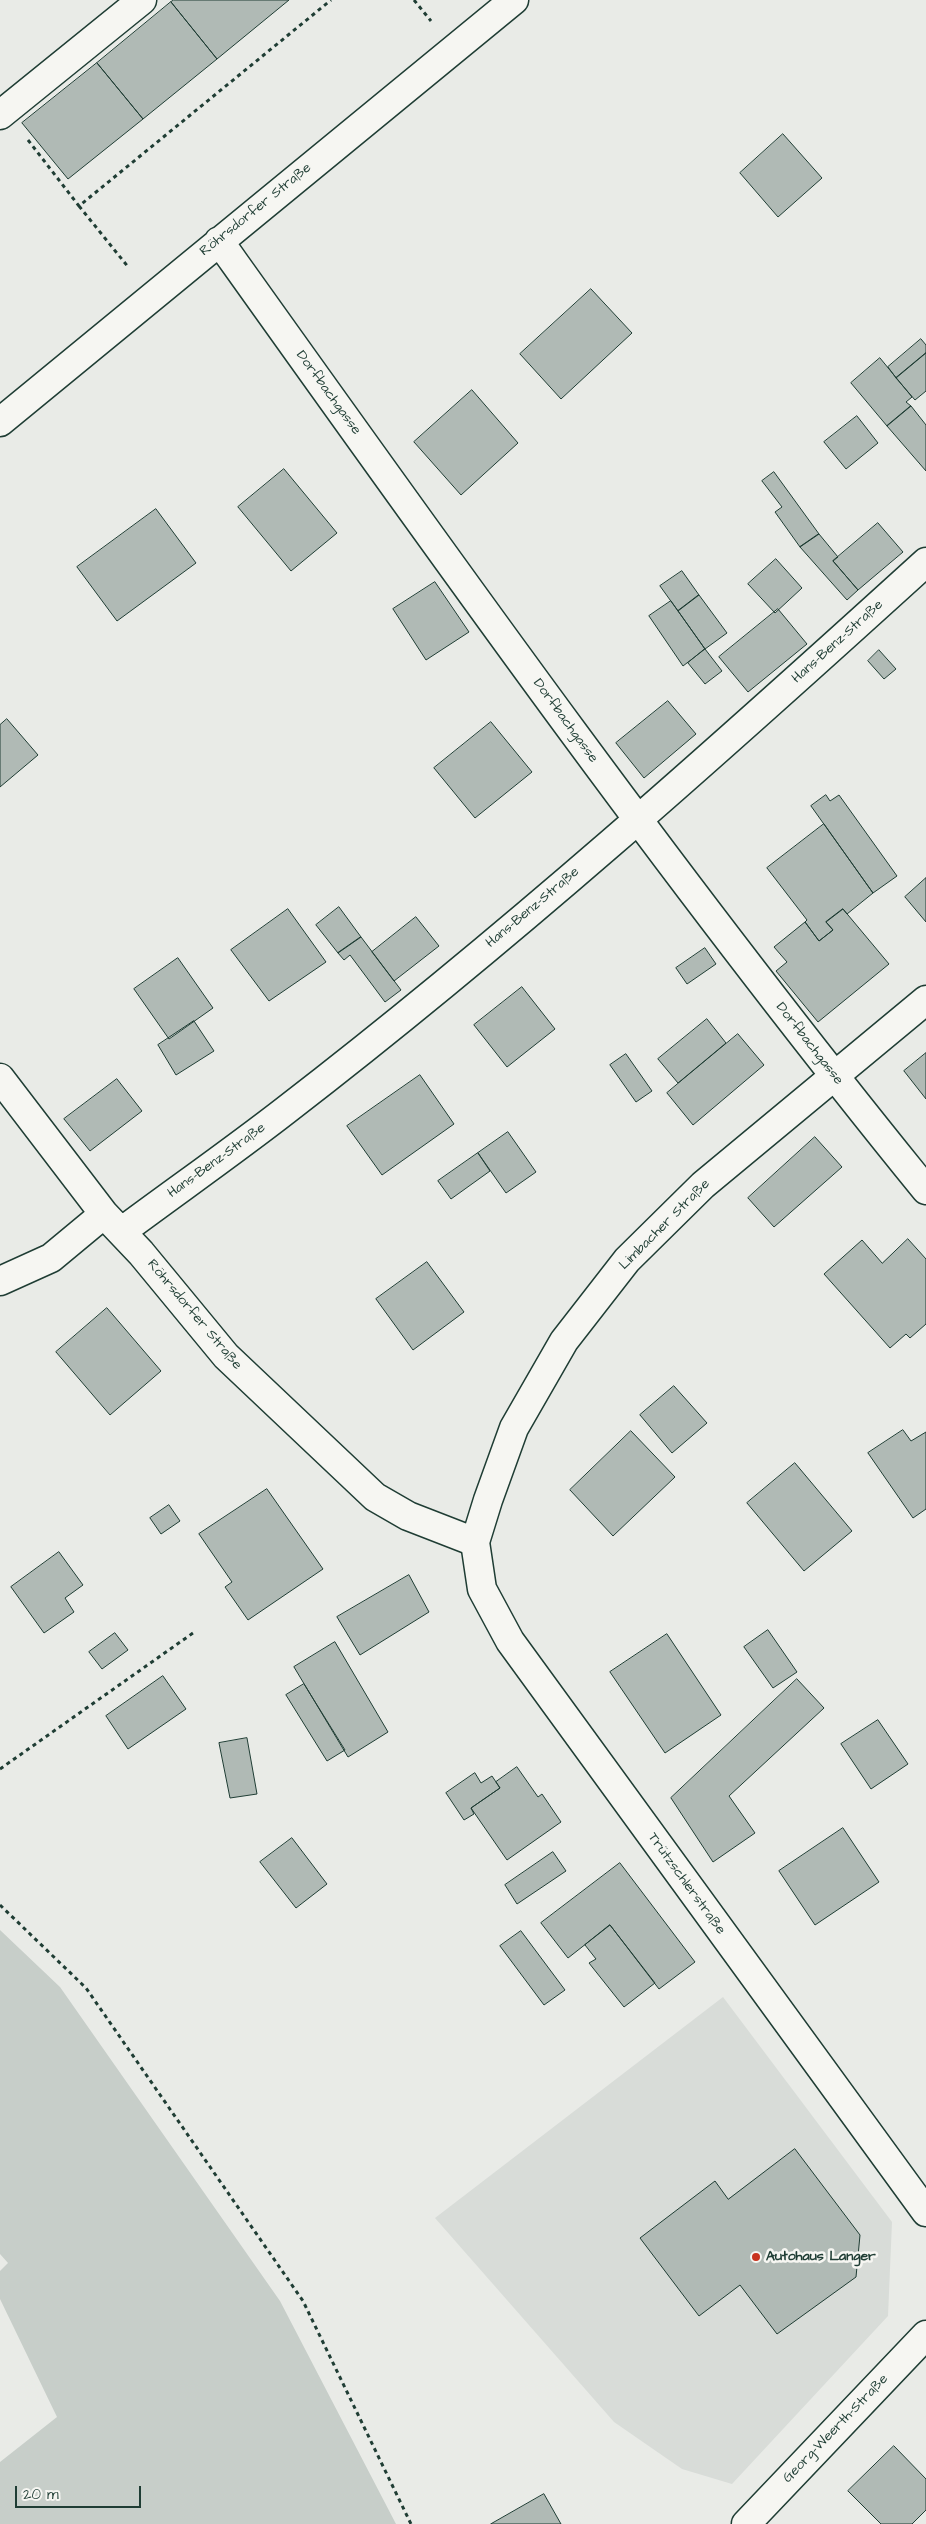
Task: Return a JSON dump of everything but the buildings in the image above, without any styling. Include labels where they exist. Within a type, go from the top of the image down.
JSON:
[{"type":"street","points":[[3,113],[142,0]]},
{"type":"street","name":"Röhrsdorfer Straße","points":[[0,422],[514,0]]},
{"type":"street","name":"Dorfbachgasse","points":[[219,241],[446,559],[638,820],[834,1076],[926,1190]]},
{"type":"street","name":"Hans-Benz-Straße","points":[[0,1281],[51,1258],[113,1223],[286,1110],[446,981],[638,820],[759,714],[926,562]]},
{"type":"street","name":"Limbacher Straße","points":[[475,1542],[514,1428],[564,1341],[627,1260],[703,1185],[926,1000]]},
{"type":"street","name":"Röhrsdorfer Straße","points":[[0,1078],[113,1223],[141,1253],[226,1356],[375,1497],[408,1516],[475,1542]]},
{"type":"street","name":"Trützschlerstraße","points":[[475,1542],[482,1588],[510,1641],[926,2212]]},
{"type":"street","name":"Georg-Weerth-Straße","points":[[746,2524],[926,2335]]},
{"type":"path","points":[[79,206],[331,0]]},
{"type":"path","points":[[3,113],[152,296]]},
{"type":"path","points":[[0,1768],[193,1633]]},
{"type":"path","points":[[0,1905],[86,1988],[304,2301],[411,2524]]},
{"type":"shaded area","points":[[0,1930],[60,1987],[280,2301],[396,2524],[0,2524],[0,2462],[57,2417],[0,2299],[0,2271],[8,2263],[0,2254]]},
{"type":"shaded area","points":[[723,1997],[892,2222],[888,2316],[732,2484],[682,2469],[614,2422],[435,2218]]},
{"type":"place","name":"Autohaus Langer","points":[[756,2257]]}]
